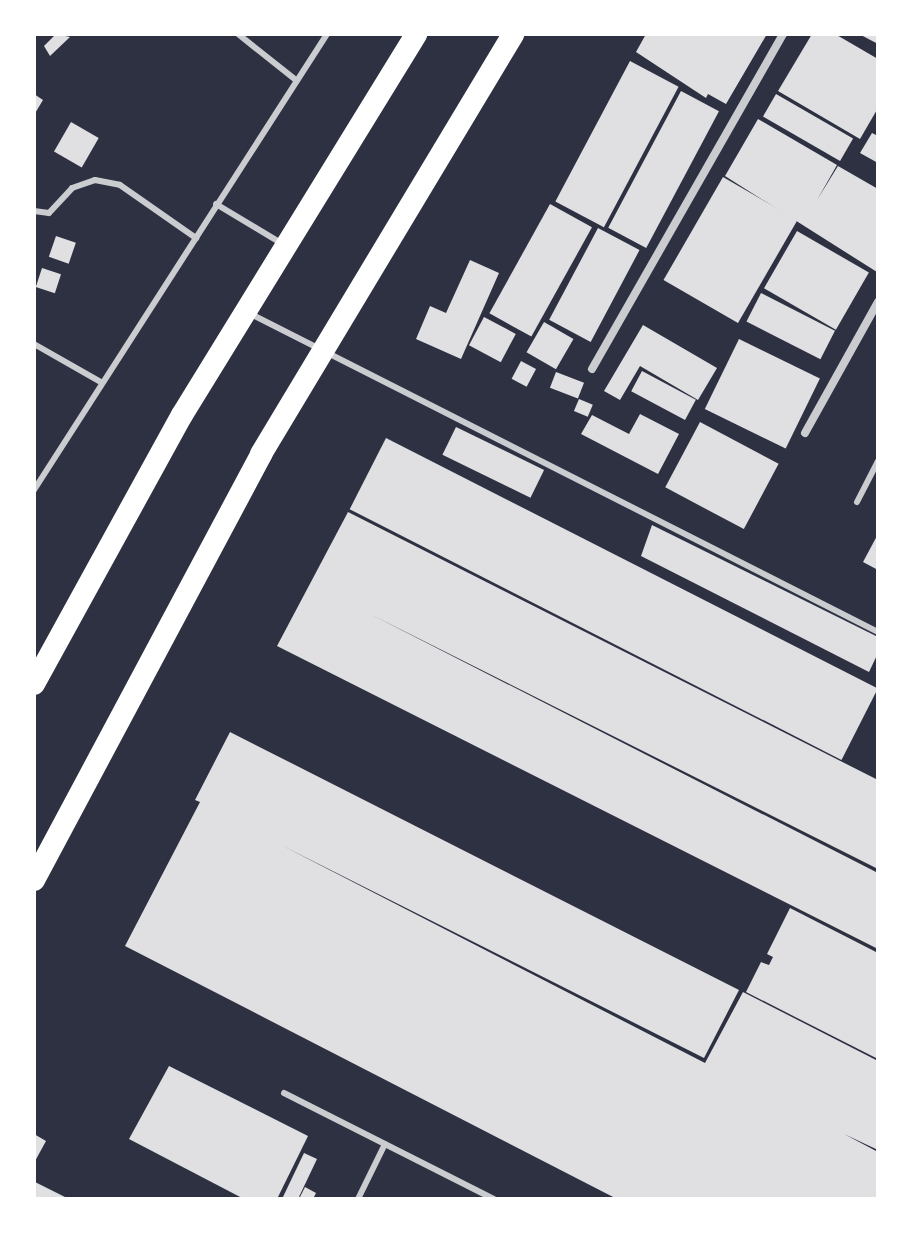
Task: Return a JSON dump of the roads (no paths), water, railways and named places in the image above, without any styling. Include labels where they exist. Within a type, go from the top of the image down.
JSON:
[{"type":"highway","points":[[34,684],[182,415],[249,313],[416,34]]},
{"type":"highway","points":[[34,880],[172,615],[513,34]]},
{"type":"street","points":[[592,369],[783,34]]},
{"type":"street","points":[[805,433],[878,302]]},
{"type":"lane","points":[[238,34],[297,81]]},
{"type":"lane","points":[[34,490],[327,34]]},
{"type":"lane","points":[[34,211],[49,213],[72,188],[95,180],[120,185],[196,238]]},
{"type":"lane","points":[[216,204],[287,247]]},
{"type":"lane","points":[[249,313],[878,632]]},
{"type":"lane","points":[[34,344],[101,382]]},
{"type":"lane","points":[[857,502],[878,461]]},
{"type":"lane","points":[[284,1093],[494,1199]]},
{"type":"lane","points":[[358,1199],[385,1144]]}]
